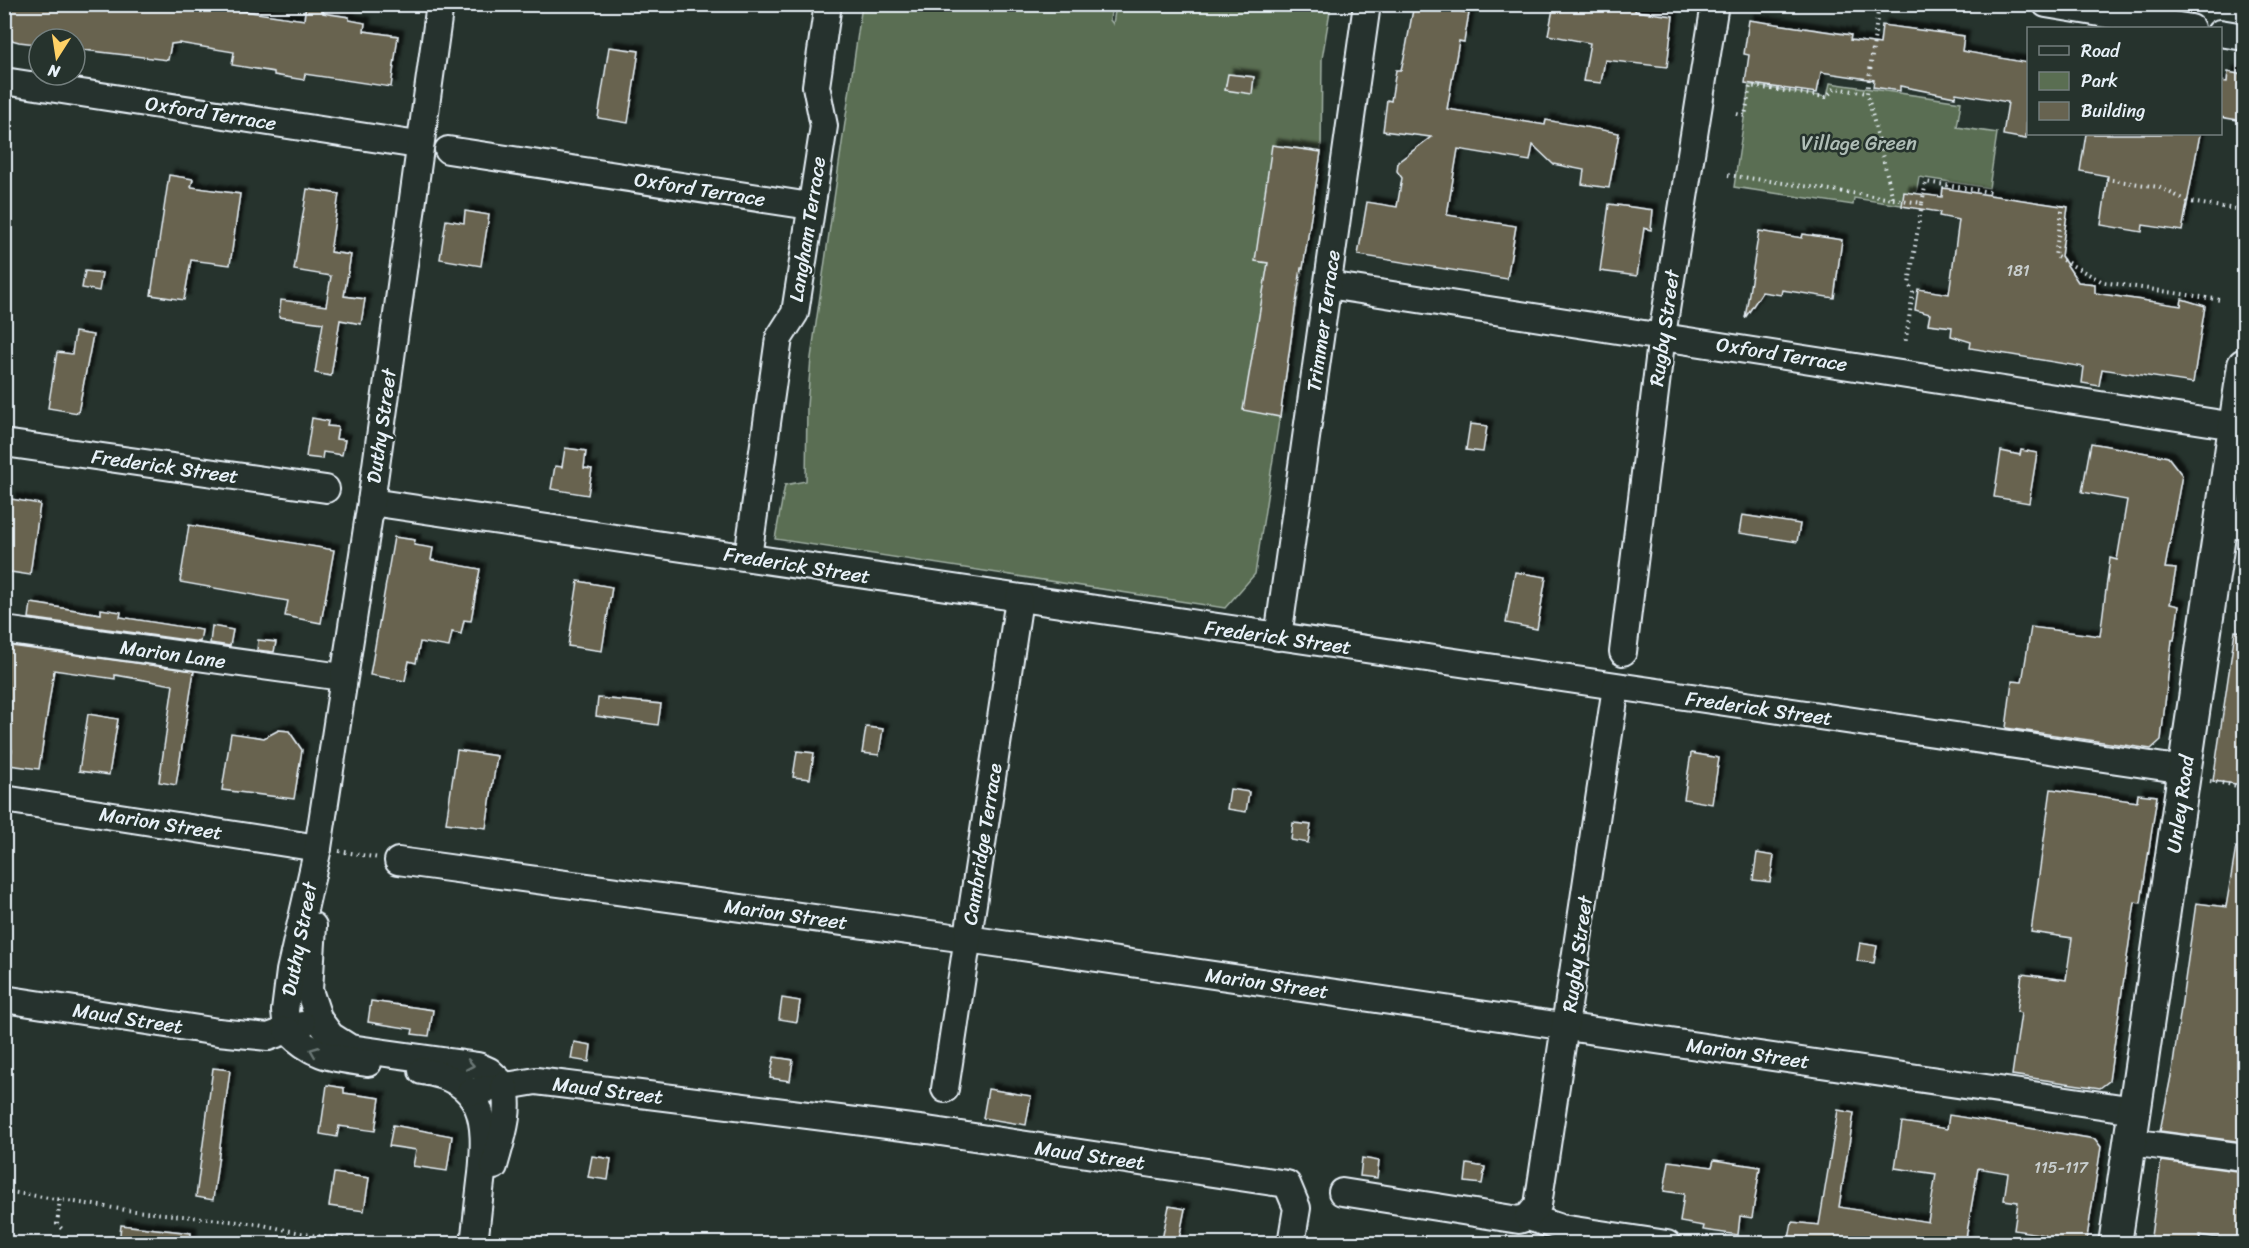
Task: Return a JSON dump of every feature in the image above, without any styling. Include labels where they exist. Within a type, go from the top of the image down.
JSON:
[{"type":"main road","name":"Unley Road","points":[[2115,1244],[2135,1110],[2197,775],[2233,525],[2235,426],[2244,365]]},
{"type":"street","name":"Duthy Street","points":[[319,1020],[309,990],[318,848],[342,677],[371,502],[418,145],[440,4]]},
{"type":"street","name":"Langham Terrace","points":[[748,557],[779,338],[795,313],[824,126],[816,86],[828,4]]},
{"type":"street","name":"Trimmer Terrace","points":[[1278,637],[1367,4]]},
{"type":"street","name":"Rugby Street","points":[[1623,652],[1662,335],[1715,4]]},
{"type":"street","points":[[2046,4],[2185,27]]},
{"type":"street","points":[[2222,33],[2244,37]]},
{"type":"street","name":"Oxford Terrace","points":[[4,81],[418,145]]},
{"type":"street","name":"Oxford Terrace","points":[[448,150],[810,206]]},
{"type":"street","name":"Oxford Terrace","points":[[1328,285],[1662,335],[2235,426]]},
{"type":"street","name":"Frederick Street","points":[[4,443],[326,489]]},
{"type":"street","name":"Frederick Street","points":[[371,502],[2197,775]]},
{"type":"street","name":"Cambridge Terrace","points":[[945,1089],[1019,599]]},
{"type":"street","name":"Marion Lane","points":[[4,630],[342,677]]},
{"type":"street","name":"Rugby Street","points":[[1528,1217],[1538,1205],[1567,1026],[1616,687]]},
{"type":"street","name":"Marion Street","points":[[4,799],[318,848]]},
{"type":"street","name":"Duthy Street","points":[[287,1030],[285,1011],[290,971],[318,848]]},
{"type":"street","name":"Marion Street","points":[[398,861],[968,939],[2135,1110]]},
{"type":"street","name":"Maud Street","points":[[4,999],[218,1032],[268,1037],[319,1020]]},
{"type":"street","points":[[319,1020],[331,1036],[350,1047],[478,1066],[489,1071],[504,1085],[508,1097],[507,1115],[474,1244]]},
{"type":"street","points":[[287,1030],[304,1047],[328,1057],[437,1073],[454,1080],[470,1092],[480,1108],[485,1130],[474,1244]]},
{"type":"street","name":"Maud Street","points":[[470,1092],[536,1081],[927,1130],[1287,1184],[1293,1193],[1297,1208],[1292,1244]]},
{"type":"street","points":[[2130,1142],[2244,1157]]},
{"type":"street","points":[[1342,1192],[1519,1220],[1528,1217],[1561,1228],[1667,1244]]},
{"type":"path","points":[[1879,4],[1867,93],[1893,198]]},
{"type":"path","points":[[1737,114],[1745,116],[1750,86],[1826,97],[1835,88],[1867,93]]},
{"type":"path","points":[[1728,176],[1922,203]]},
{"type":"path","points":[[2106,179],[2158,187],[2190,202],[2235,209]]},
{"type":"path","points":[[1905,345],[1913,292],[1909,284],[1926,182],[1990,192]]},
{"type":"path","points":[[2063,205],[2055,256],[2103,282],[2221,300]]},
{"type":"path","points":[[2197,775],[2244,787]]},
{"type":"path","points":[[318,848],[398,861]]},
{"type":"path","points":[[4,1191],[126,1210],[258,1224],[309,1235],[380,1244]]},
{"type":"path","points":[[60,1199],[57,1224],[64,1231]]},
{"type":"path","points":[[430,1244],[455,1243]]},
{"type":"green space","points":[[862,5],[1112,5],[1110,20],[1113,24],[1116,5],[1331,5],[1322,59],[1321,152],[1255,574],[1225,608],[775,539],[785,485],[806,481],[807,406],[811,358]]},
{"type":"green space","name":"Village Green","points":[[1830,83],[1961,102],[1957,127],[1997,133],[1989,188],[1919,177],[1914,207],[1854,198],[1853,205],[1734,187],[1749,85],[1827,97]]},
{"type":"building","points":[[9,4],[230,4],[230,9],[304,20],[306,4],[324,4],[323,13],[349,17],[349,20],[365,23],[364,31],[398,36],[391,87],[305,74],[304,80],[274,75],[274,72],[232,65],[234,52],[179,43],[171,44],[168,60],[87,50],[87,27],[27,27],[27,43],[4,38]]},
{"type":"building","points":[[1414,4],[1441,4],[1440,8],[1469,13],[1464,42],[1459,41],[1447,109],[1545,125],[1546,120],[1619,133],[1609,188],[1582,184],[1584,170],[1553,164],[1533,145],[1530,161],[1458,149],[1447,215],[1516,226],[1507,279],[1358,255],[1367,202],[1397,207],[1402,178],[1397,171],[1398,162],[1431,137],[1383,131],[1387,100],[1391,101],[1396,70],[1401,70]]},
{"type":"building","points":[[1554,4],[1636,4],[1635,11],[1673,16],[1667,67],[1605,60],[1601,83],[1583,81],[1590,43],[1548,35]]},
{"type":"building","points":[[1749,20],[1851,35],[1850,40],[1880,44],[1882,25],[1964,36],[1962,51],[2027,63],[2026,139],[2003,135],[2008,102],[1956,93],[1955,97],[1900,86],[1900,91],[1873,87],[1874,80],[1821,72],[1817,93],[1745,83],[1749,55],[1744,54]]},
{"type":"building","points":[[609,47],[639,51],[628,123],[598,118]]},
{"type":"building","points":[[2228,72],[2244,75],[2244,121],[2222,117],[2222,81],[2227,82]]},
{"type":"building","points":[[1228,74],[1254,77],[1252,94],[1225,90]]},
{"type":"building","points":[[2086,135],[2200,135],[2182,231],[2143,225],[2142,232],[2101,225],[2108,176],[2080,171]]},
{"type":"building","points":[[1272,145],[1321,152],[1303,268],[1301,268],[1280,417],[1243,410],[1268,263],[1255,261]]},
{"type":"building","points":[[169,175],[193,179],[191,187],[240,194],[230,265],[191,260],[184,300],[151,295]]},
{"type":"building","points":[[1943,188],[2068,207],[2061,256],[2078,282],[2095,284],[2095,293],[2181,306],[2182,299],[2205,306],[2193,383],[2102,369],[2099,386],[2082,383],[2084,367],[1970,348],[1971,342],[1951,336],[1952,327],[1928,324],[1930,314],[1915,310],[1918,289],[1949,294],[1959,220],[1939,216],[1940,212],[1902,206],[1904,192],[1942,197]]},
{"type":"building","points":[[307,189],[339,194],[330,252],[351,255],[344,296],[365,299],[361,324],[340,320],[331,376],[315,373],[323,323],[279,317],[281,300],[326,306],[331,276],[294,270]]},
{"type":"building","points":[[1609,204],[1653,210],[1651,230],[1644,228],[1637,276],[1600,271]]},
{"type":"building","points":[[465,211],[489,215],[481,266],[440,259],[446,220],[464,223]]},
{"type":"building","points":[[1759,231],[1802,238],[1803,234],[1842,240],[1834,298],[1782,290],[1781,295],[1762,292],[1745,318]]},
{"type":"building","points":[[85,271],[102,273],[99,291],[82,288]]},
{"type":"building","points":[[75,332],[93,335],[78,413],[48,408],[57,352],[72,354]]},
{"type":"building","points":[[312,418],[328,421],[327,426],[338,427],[336,439],[345,440],[342,455],[323,452],[322,459],[306,457]]},
{"type":"building","points":[[1470,424],[1487,426],[1483,452],[1466,450]]},
{"type":"building","points":[[2091,443],[2168,457],[2182,475],[2165,568],[2176,569],[2170,604],[2179,606],[2174,640],[2172,640],[2161,740],[2151,749],[2006,728],[2012,681],[2022,682],[2031,627],[2100,636],[2110,558],[2117,560],[2127,500],[2082,492]]},
{"type":"building","points":[[565,448],[586,451],[584,468],[592,469],[588,495],[551,489],[555,466],[562,467]]},
{"type":"building","points":[[2021,450],[2037,453],[2029,503],[1994,497],[2001,451],[2020,455]]},
{"type":"building","points":[[11,499],[40,504],[30,575],[4,571],[4,541]]},
{"type":"building","points":[[1742,515],[1800,524],[1797,542],[1739,533]]},
{"type":"building","points":[[189,525],[334,550],[321,623],[285,616],[288,601],[180,582]]},
{"type":"building","points":[[394,537],[415,540],[414,545],[433,548],[431,560],[480,569],[471,621],[464,620],[461,634],[452,632],[449,647],[420,642],[416,663],[409,661],[405,681],[370,675]]},
{"type":"building","points":[[1515,572],[1546,577],[1537,629],[1506,623]]},
{"type":"building","points":[[578,581],[612,587],[602,651],[568,646]]},
{"type":"building","points":[[31,603],[101,614],[101,609],[121,612],[120,617],[202,630],[200,642],[29,618]]},
{"type":"building","points":[[212,626],[233,630],[230,646],[210,643]]},
{"type":"building","points":[[2235,631],[2244,632],[2244,785],[2213,781]]},
{"type":"building","points":[[258,640],[276,642],[274,652],[257,650]]},
{"type":"building","points":[[4,645],[194,671],[176,785],[159,782],[173,685],[115,675],[115,679],[54,670],[39,769],[9,765],[12,750],[4,749]]},
{"type":"building","points":[[598,698],[661,704],[658,725],[596,716]]},
{"type":"building","points":[[88,714],[118,719],[109,775],[79,771]]},
{"type":"building","points":[[866,727],[883,729],[879,755],[862,753]]},
{"type":"building","points":[[279,730],[289,731],[302,750],[294,799],[222,790],[231,733],[264,738]]},
{"type":"building","points":[[457,750],[497,756],[486,828],[446,823]]},
{"type":"building","points":[[797,751],[814,753],[810,779],[793,777]]},
{"type":"building","points":[[1691,753],[1719,758],[1712,804],[1684,799]]},
{"type":"building","points":[[1230,789],[1249,792],[1246,812],[1227,809]]},
{"type":"building","points":[[2051,789],[2137,802],[2138,794],[2157,796],[2141,903],[2135,902],[2109,1081],[2100,1088],[2012,1075],[2021,1013],[2017,1012],[2022,974],[2066,980],[2072,938],[2031,932]]},
{"type":"building","points":[[1293,823],[1311,825],[1308,843],[1291,840]]},
{"type":"building","points":[[2236,847],[2244,848],[2244,1142],[2160,1131],[2172,1071],[2196,903],[2226,907]]},
{"type":"building","points":[[1757,853],[1774,856],[1770,882],[1753,880]]},
{"type":"building","points":[[1860,943],[1877,946],[1874,963],[1857,961]]},
{"type":"building","points":[[782,998],[800,1001],[797,1022],[779,1019]]},
{"type":"building","points":[[371,1001],[433,1010],[429,1036],[412,1034],[413,1029],[368,1022]]},
{"type":"building","points":[[574,1042],[591,1045],[589,1062],[571,1059]]},
{"type":"building","points":[[774,1057],[793,1060],[790,1081],[770,1078]]},
{"type":"building","points":[[213,1068],[230,1070],[213,1200],[196,1197]]},
{"type":"building","points":[[327,1085],[344,1088],[344,1093],[380,1098],[375,1131],[339,1126],[337,1137],[320,1134]]},
{"type":"building","points":[[988,1089],[1031,1096],[1026,1125],[983,1118]]},
{"type":"building","points":[[1838,1110],[1854,1113],[1839,1207],[1928,1222],[1936,1174],[1895,1168],[1902,1122],[1947,1129],[1949,1115],[2095,1139],[2101,1147],[2086,1244],[2043,1244],[2045,1235],[2014,1230],[2018,1202],[2004,1200],[2008,1173],[1978,1168],[1965,1244],[1788,1244],[1792,1222],[1819,1225]]},
{"type":"building","points":[[393,1125],[452,1136],[447,1171],[413,1166],[416,1150],[389,1146]]},
{"type":"building","points":[[592,1156],[611,1159],[608,1180],[588,1177]]},
{"type":"building","points":[[1362,1158],[1379,1161],[1377,1178],[1360,1176]]},
{"type":"building","points":[[1714,1160],[1760,1167],[1752,1218],[1740,1216],[1738,1235],[1703,1230],[1704,1226],[1680,1222],[1684,1194],[1664,1191],[1669,1161],[1712,1167]]},
{"type":"building","points":[[2161,1161],[2244,1172],[2244,1242],[2200,1235],[2199,1244],[2150,1244]]},
{"type":"building","points":[[1467,1164],[1485,1167],[1482,1184],[1465,1182]]},
{"type":"building","points":[[334,1173],[369,1178],[364,1211],[329,1206]]},
{"type":"building","points":[[1169,1206],[1185,1209],[1178,1244],[1161,1244]]},
{"type":"building","points":[[121,1225],[191,1233],[191,1244],[119,1244]]}]
